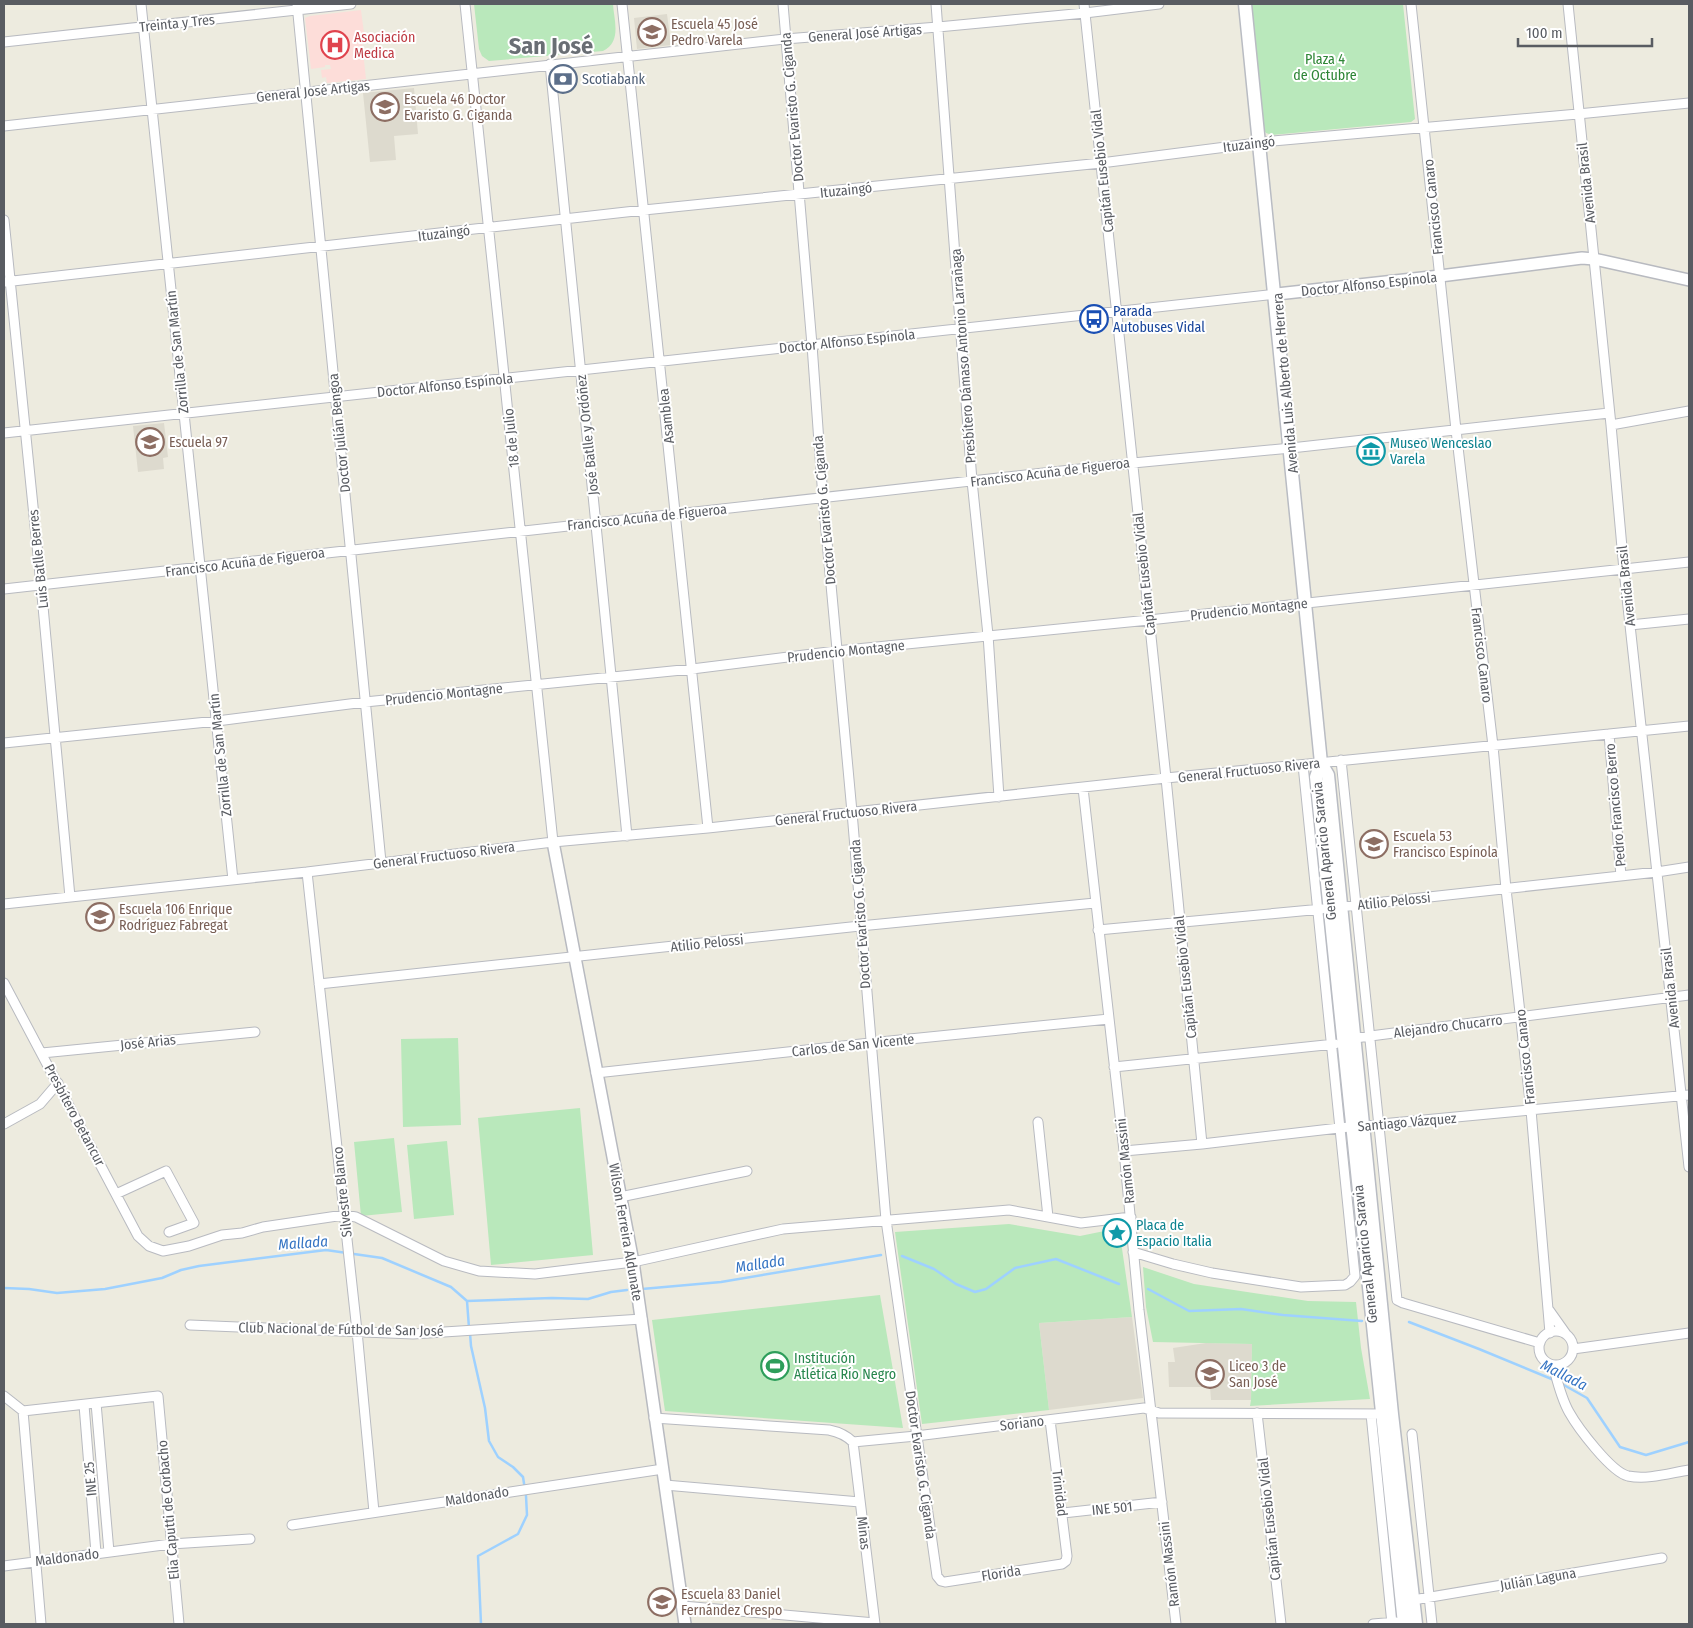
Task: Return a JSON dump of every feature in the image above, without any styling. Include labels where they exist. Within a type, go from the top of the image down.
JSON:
[{"type":"main road","name":"Avenida Luis Alberto de Herrera","points":[[1245,4],[1277,294],[1321,763]]},
{"type":"main road","name":"General Aparicio Saravia","points":[[1321,763],[1328,775],[1343,1042],[1358,1127],[1381,1414],[1404,1623]]},
{"type":"main road","name":"General Aparicio Saravia","points":[[1381,1414],[1413,1600],[1404,1623]]},
{"type":"street","name":"Zorrilla de San Martín","points":[[142,4],[233,880]]},
{"type":"street","name":"Treinta y Tres","points":[[4,42],[144,27],[297,7],[351,4]]},
{"type":"street","name":"18 de Julio","points":[[465,4],[553,842]]},
{"type":"street","name":"Asamblea","points":[[622,4],[708,828]]},
{"type":"street","name":"Doctor Evaristo G. Ciganda","points":[[783,4],[823,498],[852,812],[886,1220],[916,1436],[938,1576],[941,1581]]},
{"type":"street","name":"Presbítero Dámaso Antonio Larrañaga","points":[[936,4],[972,481],[988,635],[998,797]]},
{"type":"street","name":"General José Artigas","points":[[4,126],[785,39],[938,27],[1084,8],[1160,4]]},
{"type":"street","name":"Francisco Canaro","points":[[1411,4],[1473,585],[1493,746],[1506,889],[1531,1110],[1546,1306],[1550,1333]]},
{"type":"street","name":"Avenida Brasil","points":[[1568,4],[1641,730],[1671,998],[1685,1096],[1689,1167]]},
{"type":"street","name":"Doctor Julián Bengoa","points":[[297,7],[352,549],[381,862]]},
{"type":"street","name":"Capitán Eusebio Vidal","points":[[1084,8],[1166,778],[1202,1144]]},
{"type":"street","name":"José Batlle y Ordóñez","points":[[550,64],[627,836]]},
{"type":"street","name":"Ituzaingó","points":[[7,281],[644,210],[1101,163],[1260,143],[1689,103]]},
{"type":"street","name":"Luis Batlle Berres","points":[[4,220],[7,281],[41,585],[70,897]]},
{"type":"street","name":"Doctor Alfonso Espínola","points":[[4,433],[1117,313],[1582,258],[1689,280]]},
{"type":"street","points":[[1611,425],[1689,411]]},
{"type":"street","name":"Francisco Acuña de Figueroa","points":[[4,588],[1132,463],[1291,448],[1609,413]]},
{"type":"street","name":"Prudencio Montagne","points":[[4,744],[216,722],[365,702],[692,669],[836,651],[1149,620],[1689,562]]},
{"type":"street","points":[[1630,625],[1689,619]]},
{"type":"street","name":"General Fructuoso Rivera","points":[[4,904],[308,872],[553,842],[708,828],[1166,778],[1689,726]]},
{"type":"street","name":"Pedro Francisco Berro","points":[[1609,734],[1621,876]]},
{"type":"street","name":"General Aparicio Saravia","points":[[1341,760],[1397,1300],[1540,1343]]},
{"type":"street","name":"General Aparicio Saravia","points":[[1133,1252],[1212,1273],[1301,1287],[1345,1285],[1355,1276],[1339,1128],[1343,1042],[1317,909],[1303,764]]},
{"type":"street","name":"Ramón Massini","points":[[1083,788],[1124,1151],[1133,1252],[1176,1624]]},
{"type":"street","name":"Wilson Ferreira Aldunate","points":[[553,842],[642,1319],[654,1418],[685,1624]]},
{"type":"street","name":"Atilio Pelossi","points":[[1098,930],[1356,906],[1657,872],[1689,866]]},
{"type":"street","name":"Silvestre Blanco","points":[[308,872],[357,1331],[374,1512]]},
{"type":"street","name":"Atilio Pelossi","points":[[319,984],[860,926],[1096,903]]},
{"type":"street","name":"Presbítero Betancur","points":[[4,983],[138,1236],[149,1246],[163,1250],[189,1246],[222,1235],[344,1215]]},
{"type":"street","name":"Alejandro Chucarro","points":[[1114,1067],[1343,1042],[1370,1036],[1689,995]]},
{"type":"street","name":"Carlos de San Vicente","points":[[596,1074],[870,1043],[1109,1019]]},
{"type":"street","name":"José Arias","points":[[42,1053],[255,1032]]},
{"type":"street","points":[[4,1124],[40,1104],[58,1083]]},
{"type":"street","name":"Santiago Vázquez","points":[[1124,1151],[1339,1128],[1685,1096]]},
{"type":"street","points":[[1038,1122],[1048,1217]]},
{"type":"street","points":[[116,1194],[166,1171],[194,1223],[169,1232]]},
{"type":"street","points":[[620,1197],[747,1171]]},
{"type":"street","points":[[344,1215],[356,1217],[444,1261],[479,1271],[535,1274],[632,1262],[783,1229],[1009,1210],[1081,1223],[1131,1217]]},
{"type":"street","points":[[1546,1306],[1568,1335],[1573,1349],[1570,1358],[1557,1367]]},
{"type":"street","name":"Club Nacional de Fútbol de San José","points":[[190,1325],[412,1334],[642,1319]]},
{"type":"street","points":[[1593,1347],[1582,1344],[1568,1335],[1559,1332],[1550,1333],[1540,1343],[1542,1357],[1557,1367],[1568,1410],[1580,1430],[1615,1469],[1628,1476],[1651,1476],[1689,1470]]},
{"type":"street","points":[[1573,1349],[1689,1332]]},
{"type":"street","points":[[4,1396],[23,1411],[96,1403]]},
{"type":"street","name":"Elia Caputti de Corbacho","points":[[96,1403],[158,1396],[178,1624]]},
{"type":"street","name":"INE 25","points":[[96,1403],[109,1552]]},
{"type":"street","name":"INE 25","points":[[84,1404],[96,1553]]},
{"type":"street","name":"Soriano","points":[[853,1442],[1144,1408],[1159,1413],[1381,1414]]},
{"type":"street","points":[[23,1411],[41,1624]]},
{"type":"street","name":"Capitán Eusebio Vidal","points":[[1257,1413],[1281,1624]]},
{"type":"street","points":[[654,1418],[829,1430],[847,1436],[853,1442]]},
{"type":"street","name":"Trinidad","points":[[1050,1420],[1067,1556],[1066,1561],[1062,1564]]},
{"type":"street","points":[[1412,1434],[1432,1624]]},
{"type":"street","name":"Minas","points":[[853,1442],[875,1624]]},
{"type":"street","name":"Maldonado","points":[[292,1524],[663,1469]]},
{"type":"street","points":[[665,1485],[860,1502]]},
{"type":"street","name":"INE 501","points":[[1063,1513],[1162,1502]]},
{"type":"street","name":"Maldonado","points":[[4,1566],[171,1544],[250,1538]]},
{"type":"street","name":"Julián Laguna","points":[[1413,1600],[1662,1558]]},
{"type":"street","name":"Florida","points":[[941,1581],[945,1582],[1062,1564]]},
{"type":"street","points":[[683,1606],[875,1624]]},
{"type":"street","points":[[1374,1624],[1404,1623]]},
{"type":"shaded area","name":"Asociación Medica","points":[[361,10],[365,41],[362,42],[366,79],[327,83],[326,77],[322,78],[321,70],[331,69],[330,65],[311,69],[305,18]]},
{"type":"shaded area","name":"Escuela 45 José Pedro Varela","points":[[667,14],[671,45],[637,49],[634,18]]},
{"type":"shaded area","points":[[414,88],[418,134],[394,136],[396,160],[370,162],[363,93]]},
{"type":"shaded area","name":"Escuela 97","points":[[164,423],[168,457],[163,458],[164,469],[138,472],[133,426]]},
{"type":"shaded area","points":[[1132,1317],[1143,1398],[1049,1410],[1039,1323]]},
{"type":"shaded area","name":"Liceo 3 de San José","points":[[1206,1343],[1252,1344],[1251,1400],[1211,1400],[1210,1387],[1169,1387],[1168,1362],[1175,1362],[1173,1348]]},
{"type":"green space","points":[[474,4],[613,4],[615,36],[609,47],[603,51],[489,61],[482,56],[479,49]]},
{"type":"green space","name":"Plaza 4 de Octubre","points":[[1250,4],[1403,4],[1415,119],[1411,122],[1272,135],[1266,133],[1263,129]]},
{"type":"green space","points":[[458,1038],[461,1125],[403,1127],[401,1039]]},
{"type":"green space","points":[[580,1108],[593,1255],[491,1265],[478,1118]]},
{"type":"green space","points":[[394,1138],[402,1212],[361,1216],[354,1142]]},
{"type":"green space","points":[[447,1141],[454,1215],[414,1219],[407,1145]]},
{"type":"green space","points":[[1009,1224],[1080,1236],[1119,1228],[1132,1317],[1039,1323],[1049,1410],[922,1424],[895,1232]]},
{"type":"green space","points":[[1143,1267],[1194,1284],[1308,1301],[1356,1302],[1361,1348],[1370,1399],[1250,1406],[1252,1344],[1153,1342],[1146,1307]]},
{"type":"green space","name":"Institución Atlética Río Negro","points":[[880,1295],[903,1428],[665,1411],[652,1320]]},
{"type":"waterway","name":"Mallada","points":[[4,1288],[57,1293],[105,1289],[162,1278],[181,1270],[199,1266],[326,1250],[382,1258],[451,1287],[467,1301],[552,1298],[588,1299],[611,1292],[627,1290]]},
{"type":"waterway","name":"Mallada","points":[[642,1289],[721,1282],[881,1255]]},
{"type":"waterway","name":"Mallada","points":[[902,1256],[934,1269],[956,1284],[975,1292],[986,1289],[1015,1268],[1056,1259],[1119,1284]]},
{"type":"waterway","name":"Mallada","points":[[1148,1289],[1189,1311],[1241,1309],[1283,1315],[1362,1321]]},
{"type":"waterway","points":[[467,1301],[469,1328]]},
{"type":"waterway","name":"Mallada","points":[[1409,1322],[1554,1380]]},
{"type":"waterway","points":[[470,1333],[471,1346],[485,1408],[489,1441],[498,1457],[513,1467],[523,1477],[527,1515],[518,1534],[478,1556],[481,1624]]},
{"type":"waterway","name":"Mallada","points":[[1562,1384],[1587,1398],[1620,1447],[1646,1455],[1689,1442]]},
{"type":"place","name":"Escuela 45 José Pedro Varela","points":[[652,32]]},
{"type":"place","name":"Asociación Medica","points":[[335,45]]},
{"type":"place","name":"Scotiabank","points":[[563,79]]},
{"type":"place","name":"Escuela 46 Doctor Evaristo G. Ciganda","points":[[385,107]]},
{"type":"place","name":"Parada Autobuses Vidal","points":[[1094,319]]},
{"type":"place","name":"Escuela 97","points":[[150,442]]},
{"type":"place","name":"Museo Wenceslao Varela","points":[[1371,451]]},
{"type":"place","name":"Escuela 53 Francisco Espínola","points":[[1374,844]]},
{"type":"place","name":"Escuela 106 Enrique Rodríguez Fabregat","points":[[100,917]]},
{"type":"place","name":"Placa de Espacio Italia","points":[[1117,1233]]},
{"type":"place","name":"Institución Atlética Río Negro","points":[[775,1366]]},
{"type":"place","name":"Liceo 3 de San José","points":[[1210,1374]]},
{"type":"place","name":"Escuela 83 Daniel Fernández Crespo","points":[[662,1602]]},
{"type":"district","name":"San José","points":[[551,46]]}]
